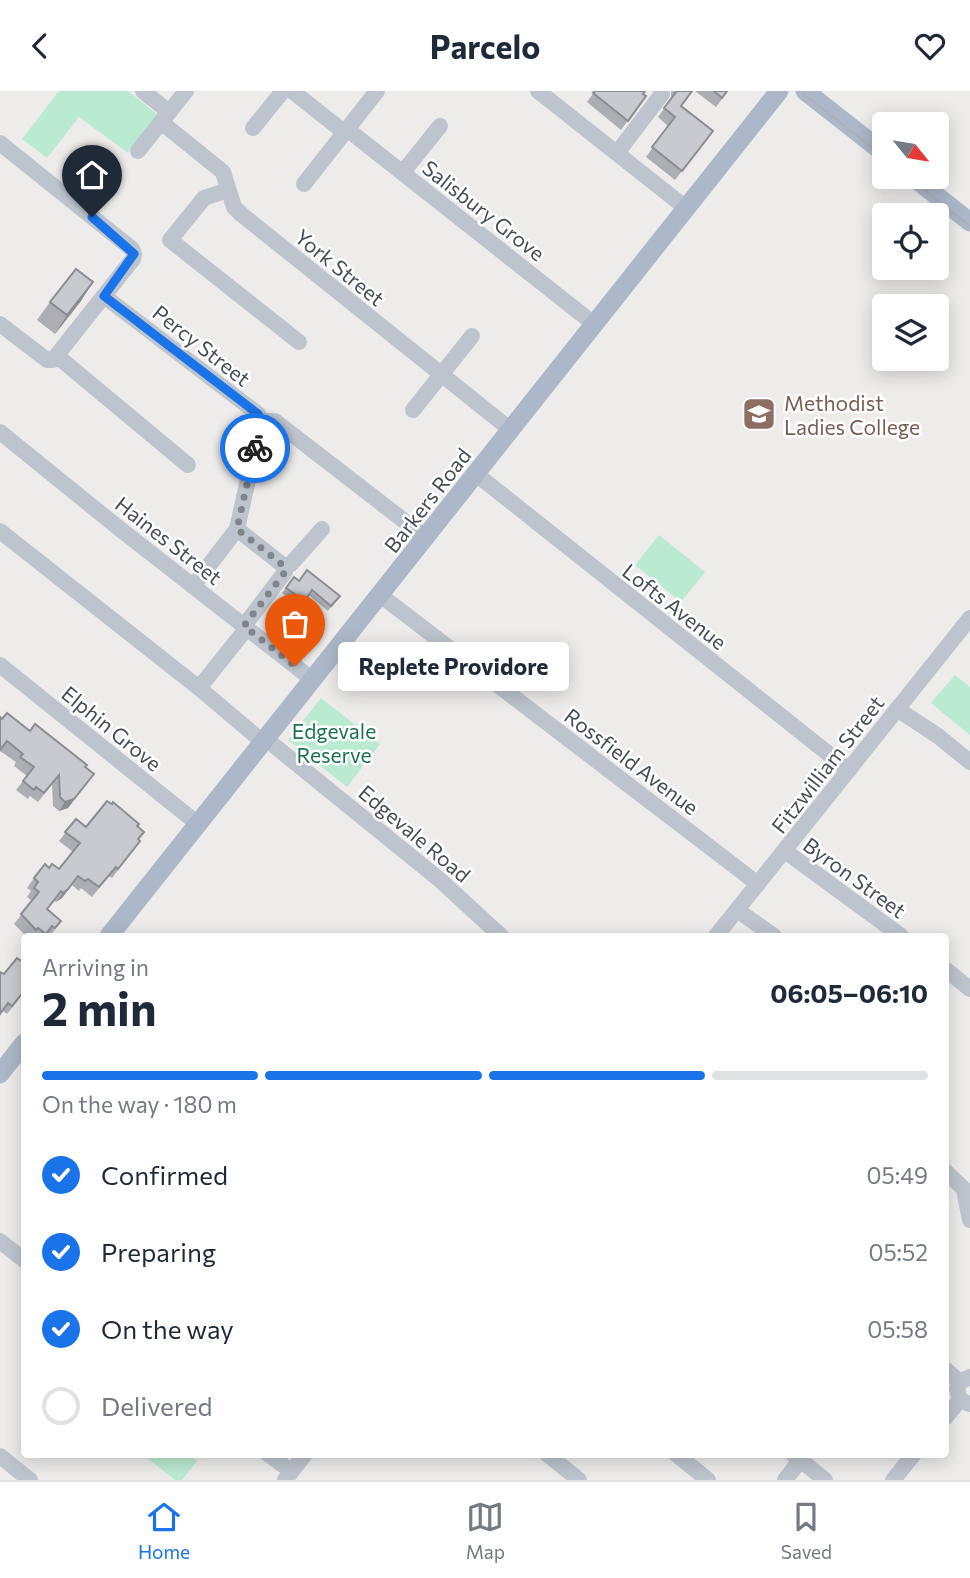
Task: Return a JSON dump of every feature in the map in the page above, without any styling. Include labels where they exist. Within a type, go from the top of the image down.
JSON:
[{"type":"main road","name":"Barkers Road","points":[[111,933],[779,91]]},
{"type":"main road","points":[[805,91],[872,144]]},
{"type":"main road","points":[[928,189],[970,222]]},
{"type":"main road","points":[[0,1074],[21,1047]]},
{"type":"street","name":"York Street","points":[[143,91],[165,117],[223,172],[235,209],[244,218],[511,430]]},
{"type":"street","points":[[138,151],[186,91]]},
{"type":"street","points":[[253,128],[283,91]]},
{"type":"street","name":"Salisbury Grove","points":[[292,91],[402,172],[594,324]]},
{"type":"street","points":[[304,184],[377,91]]},
{"type":"street","points":[[538,91],[686,208]]},
{"type":"street","points":[[617,153],[662,92]]},
{"type":"street","points":[[402,172],[440,125]]},
{"type":"street","points":[[0,143],[132,249],[134,254],[55,358],[47,360],[0,324]]},
{"type":"street","points":[[228,190],[204,198],[170,240],[299,342]]},
{"type":"street","name":"Percy Street","points":[[104,296],[258,414],[261,421]]},
{"type":"street","points":[[413,410],[472,336]]},
{"type":"street","points":[[55,358],[188,465]]},
{"type":"street","points":[[193,586],[237,529],[261,421],[275,421],[425,537]]},
{"type":"street","name":"Haines Street","points":[[0,432],[313,680]]},
{"type":"street","name":"Lofts Avenue","points":[[476,474],[849,770]]},
{"type":"street","points":[[199,688],[285,572],[284,566],[237,529]]},
{"type":"street","points":[[284,566],[291,564],[322,529]]},
{"type":"street","name":"Edgevale Road","points":[[0,531],[440,880],[498,933]]},
{"type":"street","name":"Rossfield Avenue","points":[[380,595],[758,884]]},
{"type":"street","name":"Fitzwilliam Street","points":[[718,933],[970,618]]},
{"type":"street","name":"Elphin Grove","points":[[0,665],[198,824]]},
{"type":"street","points":[[900,705],[970,761]]},
{"type":"street","name":"Byron Street","points":[[785,851],[897,933]]},
{"type":"street","points":[[737,910],[770,933]]},
{"type":"street","points":[[949,972],[970,989]]},
{"type":"street","points":[[949,1175],[964,1189],[970,1220]]},
{"type":"street","points":[[0,1241],[21,1258]]},
{"type":"street","points":[[949,1371],[965,1380],[957,1389],[965,1402],[949,1414]]},
{"type":"street","points":[[0,1456],[30,1480]]},
{"type":"street","points":[[271,1458],[284,1473],[301,1458]]},
{"type":"street","points":[[552,1458],[579,1480]]},
{"type":"street","points":[[681,1458],[708,1480]]},
{"type":"street","points":[[785,1480],[798,1458]]},
{"type":"street","points":[[801,1458],[825,1480]]},
{"type":"street","points":[[893,1480],[911,1458]]},
{"type":"green space","points":[[59,91],[128,91],[158,115],[128,153],[79,117],[47,158],[22,139]]},
{"type":"green space","points":[[659,535],[705,572],[681,602],[635,565]]},
{"type":"green space","points":[[955,675],[970,687],[970,735],[931,703]]},
{"type":"green space","name":"Edgevale Reserve","points":[[321,698],[380,744],[347,787],[288,740]]},
{"type":"green space","points":[[147,1458],[193,1458],[197,1461],[182,1480],[175,1480]]},
{"type":"building","points":[[645,91],[643,94],[646,96],[628,121],[593,93]]},
{"type":"building","points":[[677,91],[692,91],[681,106],[713,131],[682,171],[652,147],[675,117],[664,108]]},
{"type":"building","points":[[714,91],[727,91],[722,98]]},
{"type":"building","points":[[76,269],[93,282],[67,315],[50,302]]},
{"type":"building","points":[[307,570],[340,596],[331,606],[312,590],[305,601],[286,588],[294,577],[299,581]]},
{"type":"building","points":[[7,713],[30,731],[35,724],[87,765],[85,767],[94,774],[74,799],[65,802],[60,797],[59,775],[44,793],[36,787],[34,790],[23,781],[34,767],[20,757],[23,754],[7,741],[0,750],[0,717],[2,719]]},
{"type":"building","points":[[107,801],[112,804],[113,802],[139,824],[137,826],[144,832],[118,869],[116,867],[99,887],[78,876],[68,889],[63,893],[61,891],[47,909],[61,921],[47,933],[38,928],[36,930],[21,914],[39,892],[34,888],[38,882],[34,878],[45,864],[49,868],[52,864],[59,869],[80,843],[65,832],[76,819],[86,827]]},
{"type":"building","points":[[17,958],[21,961],[21,995],[12,1006],[8,1003],[0,1014],[0,972],[4,974]]},
{"type":"tram line","points":[[800,91],[872,148]]},
{"type":"tram line","points":[[923,189],[970,226]]},
{"type":"way so far","points":[[255,448],[237,529],[284,566],[285,572],[244,626],[295,666]]},
{"type":"place","name":"Methodist Ladies College","points":[[759,414]]},
{"type":"place","name":"Replete Providore","points":[[295,666]]},
{"type":"route","points":[[92,217],[132,249],[134,254],[104,296],[258,414],[261,421],[255,448]]}]
